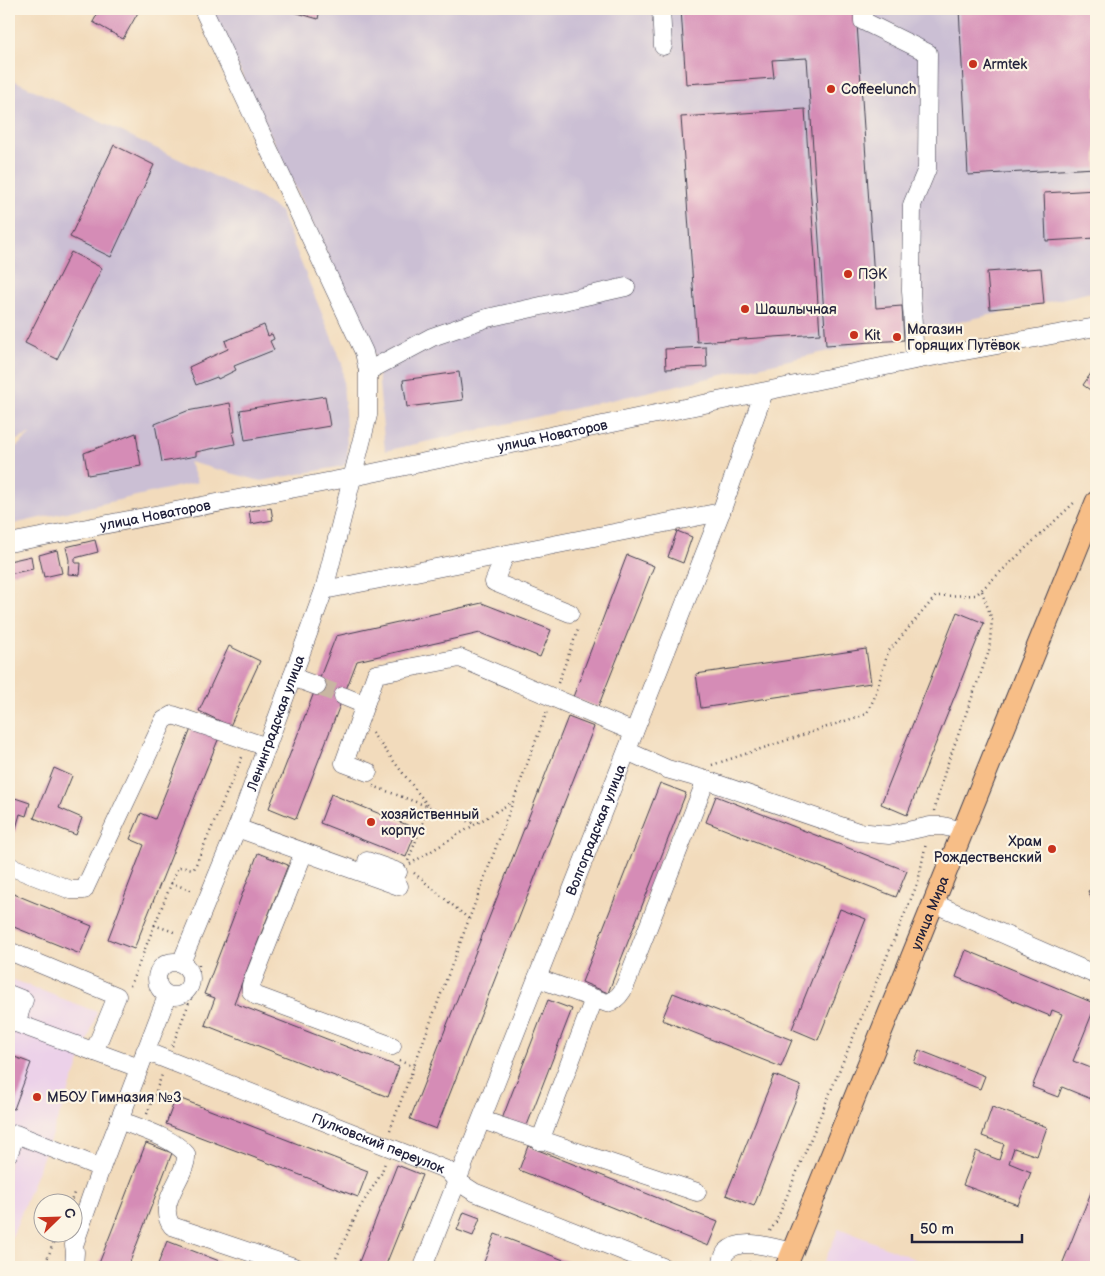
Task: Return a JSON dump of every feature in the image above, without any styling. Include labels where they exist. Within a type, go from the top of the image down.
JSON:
[{"type":"main road","name":"улица Мира","points":[[789,1260],[962,831],[1094,511]]},
{"type":"street","name":"Ленинградская улица","points":[[189,961],[192,938],[237,828],[324,590],[368,415],[368,372],[364,352],[203,9]]},
{"type":"street","points":[[661,9],[663,46]]},
{"type":"street","points":[[863,9],[863,21],[928,53],[927,169],[912,205],[911,290],[915,360]]},
{"type":"street","points":[[368,372],[432,337],[478,321],[626,287]]},
{"type":"street","name":"улица Новаторов","points":[[9,543],[353,477],[915,360],[1096,327]]},
{"type":"street","name":"Волгоградская улица","points":[[423,1267],[721,512],[764,392]]},
{"type":"street","points":[[324,590],[721,512]]},
{"type":"street","points":[[505,554],[494,582],[570,613]]},
{"type":"street","points":[[368,772],[344,763],[376,674],[460,658],[634,732]]},
{"type":"street","points":[[292,677],[317,686]]},
{"type":"street","points":[[343,696],[363,711]]},
{"type":"street","points":[[9,866],[71,890],[84,890],[164,720],[173,715],[267,747]]},
{"type":"street","points":[[627,750],[667,769],[706,772],[858,832],[889,835],[930,826],[943,826],[962,831]]},
{"type":"street","points":[[537,978],[607,1003],[618,998],[623,990],[706,772]]},
{"type":"street","points":[[237,828],[304,852],[401,875]]},
{"type":"street","points":[[279,843],[283,832],[401,875]]},
{"type":"street","points":[[304,852],[250,985],[251,991],[257,996],[392,1046]]},
{"type":"street","points":[[934,903],[1096,975]]},
{"type":"street","points":[[9,951],[117,996],[94,1052]]},
{"type":"street","points":[[189,961],[186,967],[190,973],[190,986],[180,996],[167,996],[158,987],[156,975],[159,970],[169,962],[189,961]]},
{"type":"street","points":[[9,994],[24,1000],[16,1023],[139,1068]]},
{"type":"street","points":[[74,1267],[74,1245],[101,1168],[167,996]]},
{"type":"street","points":[[540,1141],[594,999]]},
{"type":"street","name":"Пулковский переулок","points":[[145,1052],[448,1170],[457,1181],[474,1192],[663,1267]]},
{"type":"street","points":[[119,1120],[173,1143],[186,1154],[186,1163],[168,1204],[168,1220],[172,1226],[294,1267]]},
{"type":"street","points":[[482,1120],[697,1192]]},
{"type":"street","points":[[9,1153],[16,1134],[101,1168]]},
{"type":"street","points":[[720,1267],[726,1253],[740,1244],[761,1246],[789,1260]]},
{"type":"path","points":[[706,772],[716,764],[866,714],[874,698],[888,652],[936,596],[976,595],[982,591],[1082,496],[1094,511]]},
{"type":"path","points":[[747,1267],[776,1222],[918,882],[930,826],[946,768],[989,651],[992,620],[982,591]]},
{"type":"path","points":[[332,1267],[359,1208],[381,1174],[388,1147],[470,919],[582,617],[570,613]]},
{"type":"path","points":[[363,711],[430,807]]},
{"type":"path","points":[[128,990],[178,867],[194,870],[249,741]]},
{"type":"path","points":[[368,772],[364,783],[475,824]]},
{"type":"path","points":[[401,875],[475,824],[514,801]]},
{"type":"path","points":[[401,875],[430,807]]},
{"type":"path","points":[[401,875],[470,919]]},
{"type":"path","points":[[171,883],[209,897]]},
{"type":"path","points":[[154,925],[192,938]]},
{"type":"path","points":[[142,1130],[198,980],[189,961]]},
{"type":"path","points":[[44,1267],[53,1244]]},
{"type":"shaded area","points":[[211,9],[1096,9],[1096,291],[385,451],[377,360]]},
{"type":"shaded area","points":[[9,78],[260,198],[280,211],[342,363],[348,461],[343,466],[261,481],[189,462],[198,482],[9,525],[9,453],[31,434],[9,443]]},
{"type":"shaded area","name":"МБОУ Гимназия №3","points":[[9,978],[97,1012],[85,1049],[12,1237],[9,1236]]},
{"type":"shaded area","points":[[839,1228],[934,1267],[822,1267]]},
{"type":"building","points":[[100,9],[140,9],[123,39],[93,22]]},
{"type":"building","points":[[284,9],[320,9],[318,19]]},
{"type":"building","points":[[681,9],[856,9],[876,308],[902,306],[904,340],[826,345],[807,58],[772,60],[774,78],[686,84]]},
{"type":"building","points":[[959,9],[1096,9],[1096,168],[968,175]]},
{"type":"building","points":[[805,109],[820,334],[697,342],[681,117]]},
{"type":"building","points":[[114,145],[154,165],[111,257],[70,237]]},
{"type":"building","points":[[1096,190],[1096,238],[1046,241],[1044,193]]},
{"type":"building","points":[[71,252],[102,268],[57,359],[25,343]]},
{"type":"building","points":[[1041,268],[1044,304],[990,309],[987,272]]},
{"type":"building","points":[[264,325],[268,336],[272,334],[274,339],[270,341],[274,350],[234,366],[236,370],[218,379],[217,377],[196,385],[189,367],[228,349],[225,341]]},
{"type":"building","points":[[706,347],[707,367],[666,369],[665,349]]},
{"type":"building","points":[[1096,366],[1096,394],[1083,385]]},
{"type":"building","points":[[459,372],[463,400],[407,407],[403,380]]},
{"type":"building","points":[[325,396],[330,426],[245,440],[240,410]]},
{"type":"building","points":[[230,403],[235,432],[232,432],[235,444],[196,452],[196,456],[162,462],[155,424],[187,411]]},
{"type":"building","points":[[136,433],[141,466],[88,475],[84,453]]},
{"type":"building","points":[[271,508],[273,520],[251,524],[249,511]]},
{"type":"building","points":[[677,531],[692,537],[683,563],[668,557]]},
{"type":"building","points":[[95,540],[98,552],[75,558],[75,563],[81,563],[80,575],[68,574],[69,560],[66,547]]},
{"type":"building","points":[[57,550],[62,573],[44,577],[39,555]]},
{"type":"building","points":[[627,555],[654,566],[598,707],[573,697]]},
{"type":"building","points":[[31,556],[33,569],[9,574],[9,561]]},
{"type":"building","points":[[482,603],[551,630],[540,657],[480,633],[357,661],[296,819],[269,808],[336,636]]},
{"type":"building","points":[[957,612],[984,623],[907,815],[881,804]]},
{"type":"building","points":[[229,646],[260,661],[230,726],[199,711]]},
{"type":"building","points":[[866,649],[871,683],[701,708],[696,674]]},
{"type":"building","points":[[568,717],[594,727],[436,1129],[410,1119]]},
{"type":"building","points":[[193,724],[220,735],[134,949],[108,939],[144,845],[130,839],[141,813],[155,819]]},
{"type":"building","points":[[54,768],[72,776],[59,808],[82,818],[76,835],[34,818]]},
{"type":"building","points":[[660,783],[686,793],[608,993],[582,982]]},
{"type":"building","points":[[331,794],[417,829],[406,857],[320,823]]},
{"type":"building","points":[[716,796],[907,871],[896,897],[706,822]]},
{"type":"building","points":[[15,798],[30,803],[26,816],[20,814],[15,832],[9,830],[9,810],[11,811]]},
{"type":"building","points":[[258,853],[288,865],[234,1003],[399,1067],[388,1097],[205,1025],[215,998],[204,994]]},
{"type":"building","points":[[1096,887],[1096,908],[1088,891]]},
{"type":"building","points":[[9,892],[92,926],[80,954],[9,925]]},
{"type":"building","points":[[840,909],[866,919],[818,1040],[792,1029]]},
{"type":"building","points":[[966,950],[1096,1004],[1073,1061],[1096,1070],[1096,1101],[1062,1087],[1058,1097],[1032,1087],[1062,1014],[1052,1010],[1050,1016],[956,977]]},
{"type":"building","points":[[673,993],[792,1040],[781,1067],[662,1020]]},
{"type":"building","points":[[548,1000],[572,1009],[526,1128],[502,1119]]},
{"type":"building","points":[[919,1050],[985,1076],[980,1089],[914,1063]]},
{"type":"building","points":[[9,1055],[31,1063],[14,1109],[9,1108]]},
{"type":"building","points":[[774,1075],[801,1086],[754,1206],[726,1195]]},
{"type":"building","points":[[176,1097],[368,1171],[358,1197],[166,1124]]},
{"type":"building","points":[[992,1107],[1047,1127],[1037,1156],[1014,1148],[1009,1163],[1031,1172],[1018,1205],[963,1185],[976,1151],[999,1160],[1004,1144],[982,1136]]},
{"type":"building","points":[[146,1143],[172,1153],[128,1267],[98,1266]]},
{"type":"building","points":[[528,1146],[718,1222],[708,1246],[519,1170]]},
{"type":"building","points":[[397,1165],[422,1175],[385,1267],[357,1267]]},
{"type":"building","points":[[1096,1180],[1095,1267],[1061,1267]]},
{"type":"building","points":[[464,1212],[480,1218],[473,1236],[457,1230]]},
{"type":"building","points":[[495,1234],[582,1267],[498,1267],[484,1262]]},
{"type":"building","points":[[167,1241],[235,1267],[166,1267],[158,1264]]},
{"type":"tunnel","points":[[317,686],[343,696]]},
{"type":"place","name":"Armtek","points":[[973,64]]},
{"type":"place","name":"Coffeelunch","points":[[831,89]]},
{"type":"place","name":"ПЭК","points":[[848,274]]},
{"type":"place","name":"Шашлычная","points":[[745,309]]},
{"type":"place","name":"Kit","points":[[854,335]]},
{"type":"place","name":"Магазин Горящих Путёвок","points":[[897,337]]},
{"type":"place","name":"хозяйственный корпус","points":[[371,822]]},
{"type":"place","name":"Храм Рождественский","points":[[1052,849]]},
{"type":"place","name":"МБОУ Гимназия №3","points":[[37,1097]]}]
